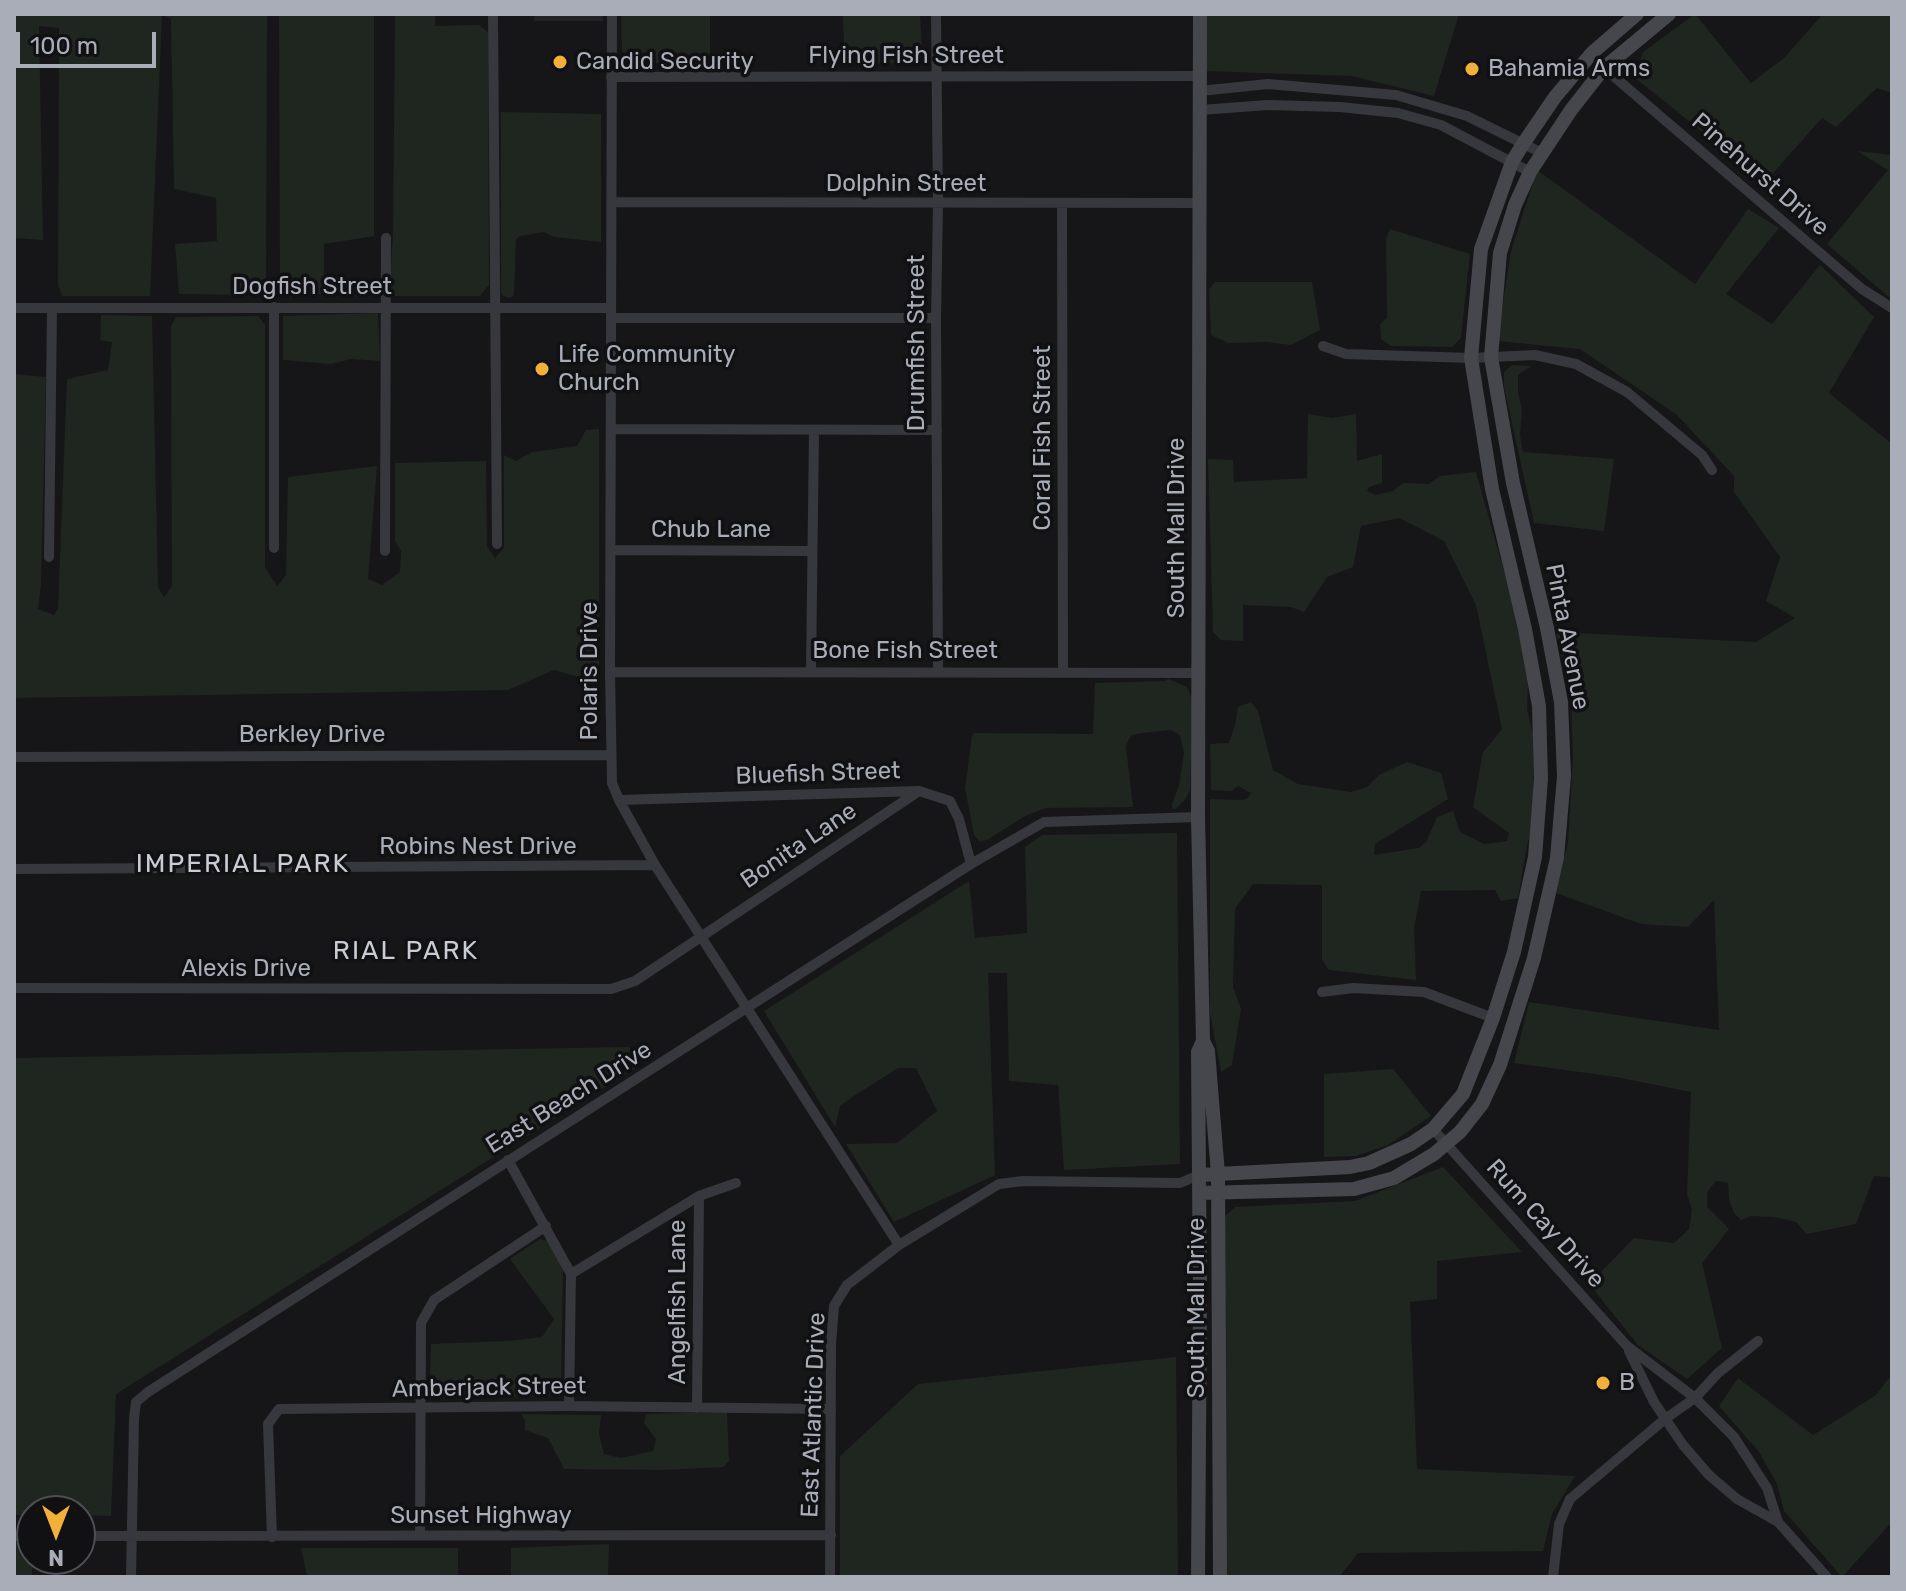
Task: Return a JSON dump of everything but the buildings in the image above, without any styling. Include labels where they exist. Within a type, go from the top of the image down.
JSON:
[{"type":"street","points":[[493,14],[497,544]]},
{"type":"street","name":"Polaris Drive","points":[[612,14],[612,783],[655,865],[899,1245]]},
{"type":"street","name":"Drumfish Street","points":[[936,14],[938,671]]},
{"type":"street","name":"South Mall Drive","points":[[1200,14],[1198,817],[1203,1041],[1208,1051],[1219,1193],[1220,1577]]},
{"type":"street","name":"Pinta Avenue","points":[[1199,1175],[1350,1167],[1388,1155],[1433,1129],[1463,1094],[1493,1018],[1514,952],[1535,857],[1541,779],[1539,706],[1525,629],[1492,489],[1471,358],[1481,249],[1512,162],[1523,144],[1555,97],[1592,53],[1637,14]]},
{"type":"street","name":"Pinta Avenue","points":[[1200,1193],[1354,1189],[1374,1185],[1421,1163],[1446,1144],[1472,1119],[1490,1088],[1515,1022],[1534,958],[1557,858],[1564,776],[1561,702],[1510,468],[1491,357],[1500,253],[1530,172],[1571,110],[1604,68],[1669,14]]},
{"type":"street","name":"Pinehurst Drive","points":[[1604,68],[1862,289],[1892,308]]},
{"type":"street","name":"Flying Fish Street","points":[[611,77],[937,76],[1268,84],[1396,95],[1467,116],[1542,153]]},
{"type":"street","points":[[1268,84],[1268,105]]},
{"type":"street","points":[[1200,110],[1268,105],[1340,107],[1398,113],[1460,133],[1530,172]]},
{"type":"street","points":[[1460,133],[1467,116]]},
{"type":"street","name":"Dolphin Street","points":[[613,202],[938,205],[1199,203]]},
{"type":"street","name":"Coral Fish Street","points":[[1062,204],[1063,672]]},
{"type":"street","points":[[385,551],[386,238]]},
{"type":"street","name":"Dogfish Street","points":[[14,308],[494,306],[611,313],[936,318]]},
{"type":"street","points":[[274,307],[274,548]]},
{"type":"street","points":[[49,557],[52,308]]},
{"type":"street","points":[[1323,346],[1346,354],[1471,358],[1535,355],[1576,364],[1627,392],[1702,455],[1712,470]]},
{"type":"street","points":[[611,429],[937,430]]},
{"type":"street","points":[[811,671],[814,431]]},
{"type":"street","name":"Chub Lane","points":[[611,550],[811,551]]},
{"type":"street","name":"Bone Fish Street","points":[[610,672],[1199,673]]},
{"type":"street","points":[[1539,706],[1561,702]]},
{"type":"street","name":"Berkley Drive","points":[[14,757],[611,755]]},
{"type":"street","name":"Bluefish Street","points":[[619,800],[919,791],[950,801],[959,819],[971,864]]},
{"type":"street","name":"Bonita Lane","points":[[702,935],[919,791]]},
{"type":"street","name":"East Beach Drive","points":[[131,1577],[136,1402],[148,1392],[971,864],[1044,822],[1198,817]]},
{"type":"street","name":"Robins Nest Drive","points":[[14,869],[655,865]]},
{"type":"street","name":"Alexis Drive","points":[[14,988],[611,989],[635,981],[702,935]]},
{"type":"street","points":[[1322,992],[1353,988],[1424,992],[1493,1018]]},
{"type":"street","name":"South Mall Drive","points":[[1198,1577],[1198,1052],[1203,1041]]},
{"type":"street","name":"Rum Cay Drive","points":[[1433,1129],[1627,1346],[1695,1398],[1734,1437],[1767,1488],[1778,1522]]},
{"type":"street","points":[[508,1160],[571,1274],[569,1406]]},
{"type":"street","name":"East Atlantic Drive","points":[[830,1577],[831,1345],[834,1306],[847,1285],[899,1245],[987,1189],[1003,1183],[1180,1183],[1199,1175]]},
{"type":"street","name":"Angelfish Lane","points":[[571,1274],[699,1196],[736,1183]]},
{"type":"street","name":"East Atlantic Drive","points":[[1180,1183],[1200,1193]]},
{"type":"street","name":"Angelfish Lane","points":[[697,1408],[699,1196]]},
{"type":"street","points":[[420,1535],[421,1323],[434,1300],[546,1226]]},
{"type":"street","points":[[1200,1295],[1219,1295]]},
{"type":"street","points":[[1553,1577],[1559,1524],[1570,1499],[1665,1419],[1695,1398],[1718,1373],[1758,1341]]},
{"type":"street","name":"Rum Cay Drive","points":[[1627,1346],[1665,1419],[1709,1475],[1737,1499],[1778,1522],[1827,1577]]},
{"type":"street","name":"Amberjack Street","points":[[272,1537],[268,1424],[279,1409],[569,1406],[831,1409]]},
{"type":"street","name":"Sunset Highway","points":[[96,1536],[831,1535]]},
{"type":"shaded area","points":[[14,14],[267,14],[266,290],[260,295],[179,294],[175,244],[217,241],[216,198],[174,189],[171,19],[162,15],[150,296],[62,296],[58,285],[59,28],[39,26],[43,240],[14,238]]},
{"type":"shaded area","points":[[279,14],[374,14],[374,236],[324,244],[324,294],[290,297],[280,291]]},
{"type":"shaded area","points":[[395,14],[435,14],[435,26],[479,25],[488,32],[489,285],[480,296],[395,296],[389,291],[393,237]]},
{"type":"shaded area","points":[[534,14],[603,14],[603,21],[534,21]]},
{"type":"shaded area","points":[[621,14],[710,14],[710,63],[632,63],[622,51]]},
{"type":"shaded area","points":[[1206,14],[1459,14],[1434,96],[1352,76],[1205,71]]},
{"type":"shaded area","points":[[1695,14],[1751,83],[1784,58],[1823,14],[1892,14],[1892,93],[1877,88],[1836,127],[1822,118],[1765,182],[1634,77],[1643,52]]},
{"type":"shaded area","points":[[920,15],[922,47],[912,62],[845,65],[843,16]]},
{"type":"shaded area","points":[[501,112],[601,114],[601,242],[554,237],[544,232],[520,236],[516,239],[514,295],[510,298],[501,292]]},
{"type":"shaded area","points":[[1857,151],[1892,155],[1890,298],[1827,244],[1888,170]]},
{"type":"shaded area","points":[[1537,170],[1695,284],[1748,209],[1779,228],[1726,294],[1772,324],[1820,265],[1874,317],[1829,393],[1892,444],[1892,1177],[1874,1176],[1856,1224],[1807,1234],[1796,1222],[1774,1217],[1751,1216],[1741,1220],[1734,1213],[1729,1199],[1728,1183],[1716,1181],[1707,1192],[1707,1207],[1729,1229],[1702,1263],[1722,1348],[1687,1379],[1638,1345],[1589,1284],[1634,1238],[1674,1243],[1689,1229],[1692,1210],[1687,1194],[1691,1092],[1616,1077],[1514,1063],[1529,1002],[1719,1030],[1714,900],[1688,927],[1641,924],[1556,893],[1568,842],[1573,758],[1571,696],[1556,632],[1756,642],[1795,618],[1766,601],[1780,557],[1734,492],[1734,476],[1677,415],[1580,349],[1497,341],[1511,251]]},
{"type":"shaded area","points":[[1390,229],[1470,254],[1461,338],[1452,347],[1391,346],[1381,339],[1380,324],[1387,318],[1386,239]]},
{"type":"shaded area","points":[[1215,282],[1312,282],[1320,330],[1291,345],[1228,343],[1211,335],[1209,289]]},
{"type":"shaded area","points":[[378,313],[380,361],[351,359],[331,364],[283,360],[283,316]]},
{"type":"shaded area","points":[[101,315],[152,316],[158,587],[164,597],[172,586],[171,326],[176,317],[258,316],[265,325],[265,567],[277,586],[286,575],[288,477],[377,466],[368,579],[382,585],[400,572],[401,551],[395,541],[395,463],[486,461],[487,546],[495,558],[504,548],[504,455],[516,461],[532,452],[577,446],[586,430],[599,429],[599,680],[554,670],[508,690],[14,698],[14,374],[46,377],[38,609],[54,615],[58,608],[67,379],[108,370],[112,342],[100,340]]},
{"type":"shaded area","points":[[1512,365],[1531,366],[1518,375],[1523,452],[1614,459],[1604,531],[1534,523],[1504,387],[1504,372]]},
{"type":"shaded area","points":[[1308,414],[1332,418],[1356,414],[1357,461],[1382,454],[1382,483],[1369,487],[1367,491],[1376,495],[1393,491],[1403,483],[1429,484],[1440,476],[1476,472],[1516,614],[1528,685],[1527,710],[1533,734],[1534,823],[1518,898],[1501,901],[1495,890],[1421,891],[1414,928],[1416,980],[1329,970],[1322,960],[1322,885],[1253,884],[1235,909],[1233,987],[1241,1009],[1232,1065],[1221,1072],[1210,1013],[1210,799],[1243,800],[1251,793],[1238,786],[1232,791],[1211,790],[1210,744],[1229,743],[1238,707],[1251,702],[1258,711],[1273,770],[1298,784],[1351,792],[1367,787],[1379,775],[1407,762],[1441,773],[1448,799],[1375,844],[1374,855],[1419,848],[1426,842],[1437,817],[1453,811],[1460,832],[1484,844],[1507,841],[1509,833],[1473,807],[1483,752],[1502,729],[1476,605],[1444,541],[1399,518],[1361,526],[1353,567],[1327,577],[1304,612],[1291,607],[1243,605],[1243,641],[1221,640],[1213,632],[1208,459],[1233,460],[1234,482],[1307,478]]},
{"type":"shaded area","points":[[1168,679],[1187,687],[1193,701],[1190,790],[1175,809],[1172,804],[1179,786],[1184,753],[1180,735],[1171,730],[1142,733],[1131,735],[1126,746],[1133,807],[1046,808],[1025,816],[987,840],[979,841],[974,835],[965,788],[974,733],[1093,734],[1095,683]]},
{"type":"shaded area","points":[[1177,833],[1180,1164],[1064,1170],[1058,1085],[1009,1081],[1007,973],[988,973],[995,1175],[894,1222],[846,1144],[897,1143],[937,1111],[916,1068],[898,1068],[840,1106],[835,1127],[764,1011],[969,881],[975,938],[1027,933],[1025,847],[1042,835]]},
{"type":"shaded area","points":[[629,1047],[640,1065],[116,1394],[111,1516],[96,1516],[96,1495],[16,1495],[14,1515],[14,1058]]},
{"type":"shaded area","points":[[1393,1069],[1431,1116],[1388,1145],[1356,1156],[1324,1157],[1324,1074]]},
{"type":"shaded area","points":[[1443,1167],[1522,1252],[1437,1261],[1437,1299],[1410,1302],[1417,1469],[1575,1476],[1552,1514],[1543,1551],[1358,1553],[1339,1577],[1225,1577],[1224,1217],[1235,1207],[1355,1201]]},
{"type":"shaded area","points":[[540,1239],[552,1242],[563,1271],[561,1389],[548,1396],[440,1398],[433,1391],[430,1380],[431,1344],[542,1337],[554,1319],[510,1259]]},
{"type":"shaded area","points":[[1176,1357],[1178,1577],[840,1577],[840,1456],[918,1384]]},
{"type":"shaded area","points":[[1892,1374],[1892,1522],[1842,1577],[1784,1511],[1777,1484],[1759,1452],[1719,1406],[1738,1378],[1813,1435],[1876,1395]]},
{"type":"shaded area","points":[[727,1412],[729,1461],[723,1467],[662,1470],[564,1469],[548,1438],[525,1430],[521,1414],[601,1415],[599,1434],[604,1454],[621,1458],[653,1451],[656,1439],[644,1423],[646,1414]]},
{"type":"shaded area","points":[[14,1543],[16,1575],[32,1577],[14,1577]]},
{"type":"shaded area","points":[[609,1544],[608,1577],[511,1577],[511,1548]]},
{"type":"shaded area","points":[[301,1548],[458,1548],[458,1577],[307,1577]]},
{"type":"place","name":"Candid Security","points":[[560,62]]},
{"type":"place","name":"Bahamia Arms","points":[[1472,69]]},
{"type":"place","name":"Life Community Church","points":[[542,369]]},
{"type":"place","name":"B","points":[[1603,1383]]},
{"type":"district","name":"IMPERIAL PARK","points":[[243,864]]},
{"type":"district","name":"RIAL PARK","points":[[406,951]]}]
